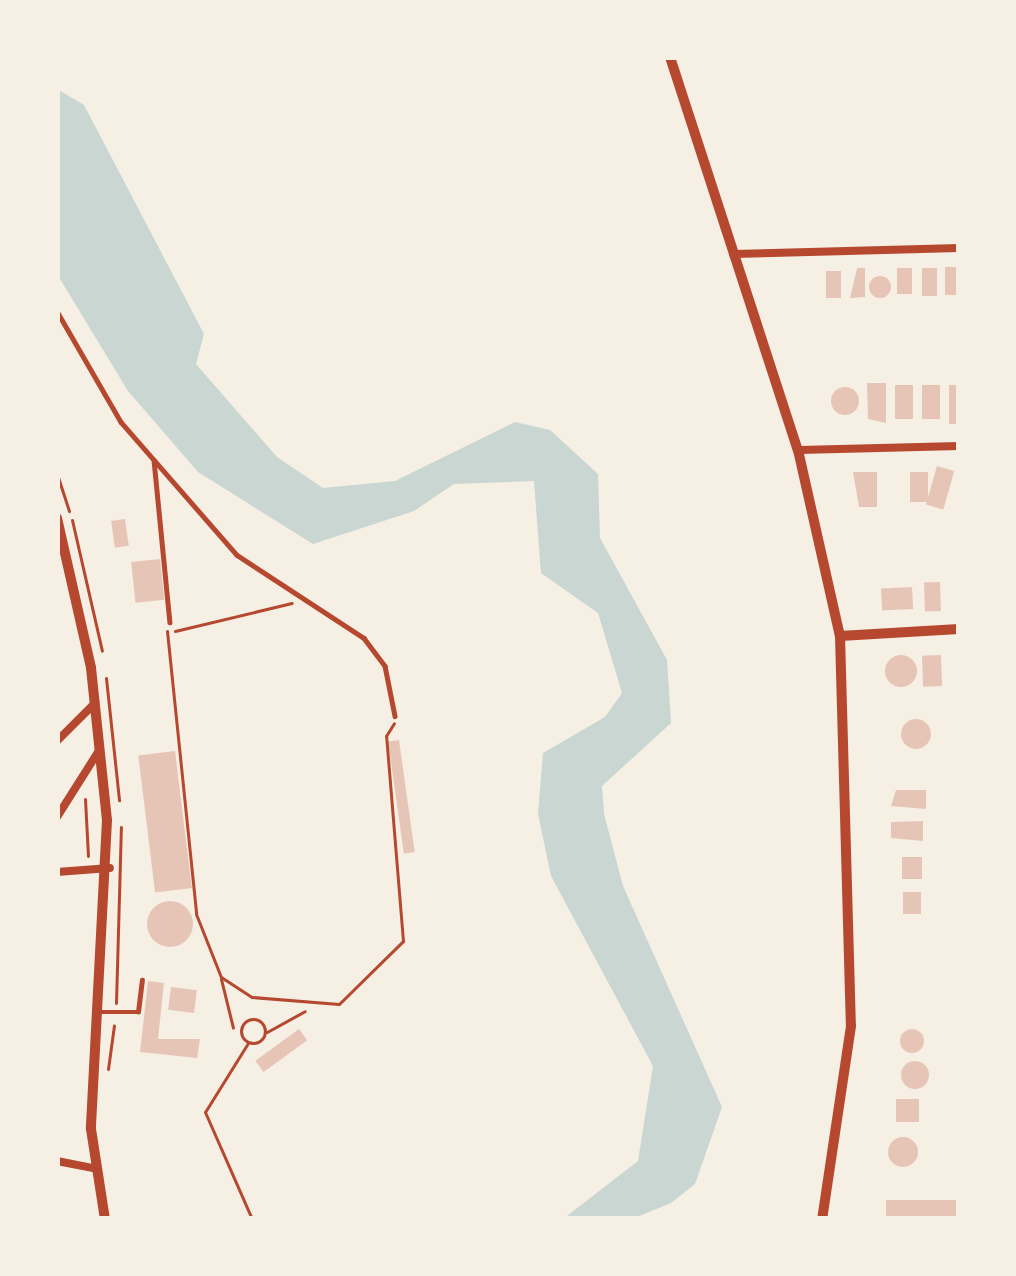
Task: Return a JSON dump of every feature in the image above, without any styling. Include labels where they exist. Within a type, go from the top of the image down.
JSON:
[{"type":"main road","points":[[670,57],[797,450],[840,636],[851,1026],[822,1219]]},
{"type":"main road","points":[[57,518],[97,703],[102,748],[110,868],[93,1168],[105,1219]]},
{"type":"main road","points":[[840,636],[959,629]]},
{"type":"street","points":[[731,254],[959,248]]},
{"type":"street","points":[[797,450],[959,446]]},
{"type":"street","points":[[57,741],[97,703]]},
{"type":"street","points":[[57,817],[102,748]]},
{"type":"street","points":[[57,872],[110,868]]},
{"type":"street","points":[[57,1161],[93,1168]]},
{"type":"lane","points":[[57,311],[154,460],[237,555],[306,600],[386,666],[394,716]]},
{"type":"lane","points":[[154,460],[170,622]]},
{"type":"lane","points":[[101,1012],[138,1012],[142,980]]},
{"type":"path","points":[[167,632],[306,600]]},
{"type":"path","points":[[170,622],[167,632],[196,914],[220,977],[230,1027],[241,1028],[255,1019],[266,1032]]},
{"type":"path","points":[[252,1219],[205,1112],[248,1042],[307,1010],[363,990],[403,941],[386,736],[394,716]]},
{"type":"path","points":[[86,799],[88,856]]},
{"type":"path","points":[[220,977],[307,1010]]},
{"type":"path","points":[[241,1028],[248,1042]]},
{"type":"shaded area","points":[[57,89],[84,105],[204,334],[196,364],[277,457],[323,488],[395,481],[515,422],[550,430],[598,474],[600,538],[667,660],[671,723],[602,786],[604,814],[623,886],[722,1107],[695,1184],[671,1203],[632,1219],[563,1219],[638,1161],[653,1066],[551,876],[538,814],[543,753],[605,717],[622,693],[598,613],[541,573],[534,481],[454,484],[414,511],[313,544],[198,472],[128,391],[57,274]]},
{"type":"building","points":[[945,267],[959,267],[959,295],[945,295]]},
{"type":"building","points":[[857,268],[865,268],[865,297],[850,298]]},
{"type":"building","points":[[897,268],[912,268],[912,294],[897,294]]},
{"type":"building","points":[[922,268],[937,268],[937,296],[922,296]]},
{"type":"building","points":[[826,271],[841,271],[841,298],[826,298]]},
{"type":"building","points":[[880,276],[891,287],[880,298],[869,287]]},
{"type":"building","points":[[867,383],[886,383],[886,423],[868,419]]},
{"type":"building","points":[[895,385],[913,385],[913,419],[895,419]]},
{"type":"building","points":[[922,385],[940,385],[940,419],[922,419]]},
{"type":"building","points":[[949,385],[959,385],[959,424],[949,424]]},
{"type":"building","points":[[845,387],[855,391],[859,401],[855,411],[845,415],[835,411],[831,401],[835,391]]},
{"type":"building","points":[[937,466],[954,471],[943,509],[926,504]]},
{"type":"building","points":[[853,472],[877,472],[877,507],[859,507]]},
{"type":"building","points":[[910,472],[928,472],[928,502],[910,502]]},
{"type":"building","points":[[125,519],[129,546],[115,548],[111,521]]},
{"type":"building","points":[[160,559],[164,600],[135,603],[131,562]]},
{"type":"building","points":[[940,582],[941,611],[925,612],[924,583]]},
{"type":"building","points":[[912,587],[913,609],[882,611],[881,589]]},
{"type":"building","points":[[901,655],[912,660],[917,671],[912,682],[901,687],[890,682],[885,671],[890,660]]},
{"type":"building","points":[[941,655],[942,686],[923,687],[922,656]]},
{"type":"building","points":[[916,719],[927,723],[931,734],[927,745],[916,749],[905,745],[901,734],[905,723]]},
{"type":"building","points":[[399,740],[415,852],[404,853],[388,742]]},
{"type":"building","points":[[175,751],[192,888],[155,892],[138,756]]},
{"type":"building","points":[[896,790],[926,790],[926,809],[891,806]]},
{"type":"building","points":[[923,821],[923,841],[891,838],[891,822]]},
{"type":"building","points":[[902,857],[922,857],[922,879],[902,879]]},
{"type":"building","points":[[903,892],[921,892],[921,914],[903,914]]},
{"type":"building","points":[[170,901],[186,908],[193,924],[186,940],[170,947],[154,940],[147,924],[154,908]]},
{"type":"building","points":[[148,981],[164,983],[158,1039],[200,1039],[197,1058],[140,1052]]},
{"type":"building","points":[[171,987],[197,990],[194,1013],[168,1010]]},
{"type":"building","points":[[299,1029],[307,1040],[264,1072],[255,1061]]},
{"type":"building","points":[[912,1029],[924,1041],[912,1053],[900,1041]]},
{"type":"building","points":[[915,1061],[925,1065],[929,1075],[925,1085],[915,1089],[905,1085],[901,1075],[905,1065]]},
{"type":"building","points":[[896,1099],[919,1099],[919,1122],[896,1122]]},
{"type":"building","points":[[903,1137],[914,1141],[918,1152],[914,1163],[903,1167],[892,1163],[888,1152],[892,1141]]},
{"type":"building","points":[[886,1200],[959,1200],[959,1219],[886,1219]]}]
